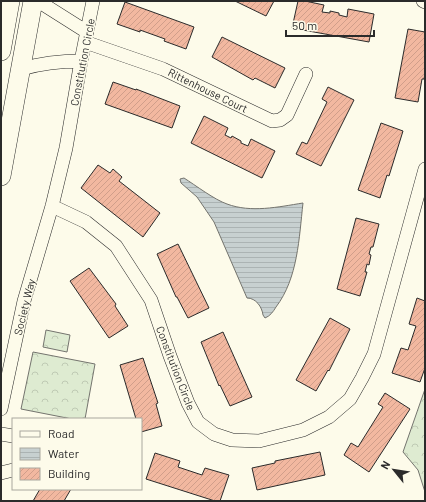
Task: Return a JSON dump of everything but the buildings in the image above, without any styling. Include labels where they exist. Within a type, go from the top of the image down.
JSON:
[{"type":"highway","points":[[1,51],[10,1]]},
{"type":"highway","points":[[1,176],[33,1]]},
{"type":"street","name":"Rittenhouse Court","points":[[38,1],[86,37],[163,69],[272,121],[280,120],[287,115],[306,74]]},
{"type":"street","name":"Constitution Circle","points":[[93,1],[66,148],[52,206],[86,222],[116,246],[151,300],[188,403],[198,422],[214,434],[232,440],[259,441],[304,430],[329,417],[350,399],[374,354],[425,169]]},
{"type":"street","points":[[21,69],[53,61],[81,61]]},
{"type":"street","name":"Society Way","points":[[1,409],[24,301],[52,206]]},
{"type":"street","points":[[1,434],[12,436]]},
{"type":"street","points":[[1,473],[12,470]]},
{"type":"green space","points":[[46,330],[70,335],[67,352],[43,347]]},
{"type":"green space","points":[[33,352],[95,364],[85,418],[67,418],[21,409]]},
{"type":"green space","points":[[425,389],[425,492],[418,470],[403,452]]},
{"type":"water","points":[[184,178],[217,199],[236,207],[255,209],[303,203],[293,271],[283,296],[273,312],[267,317],[265,318],[256,301],[247,298],[214,222],[197,197],[181,183],[180,179]]}]
